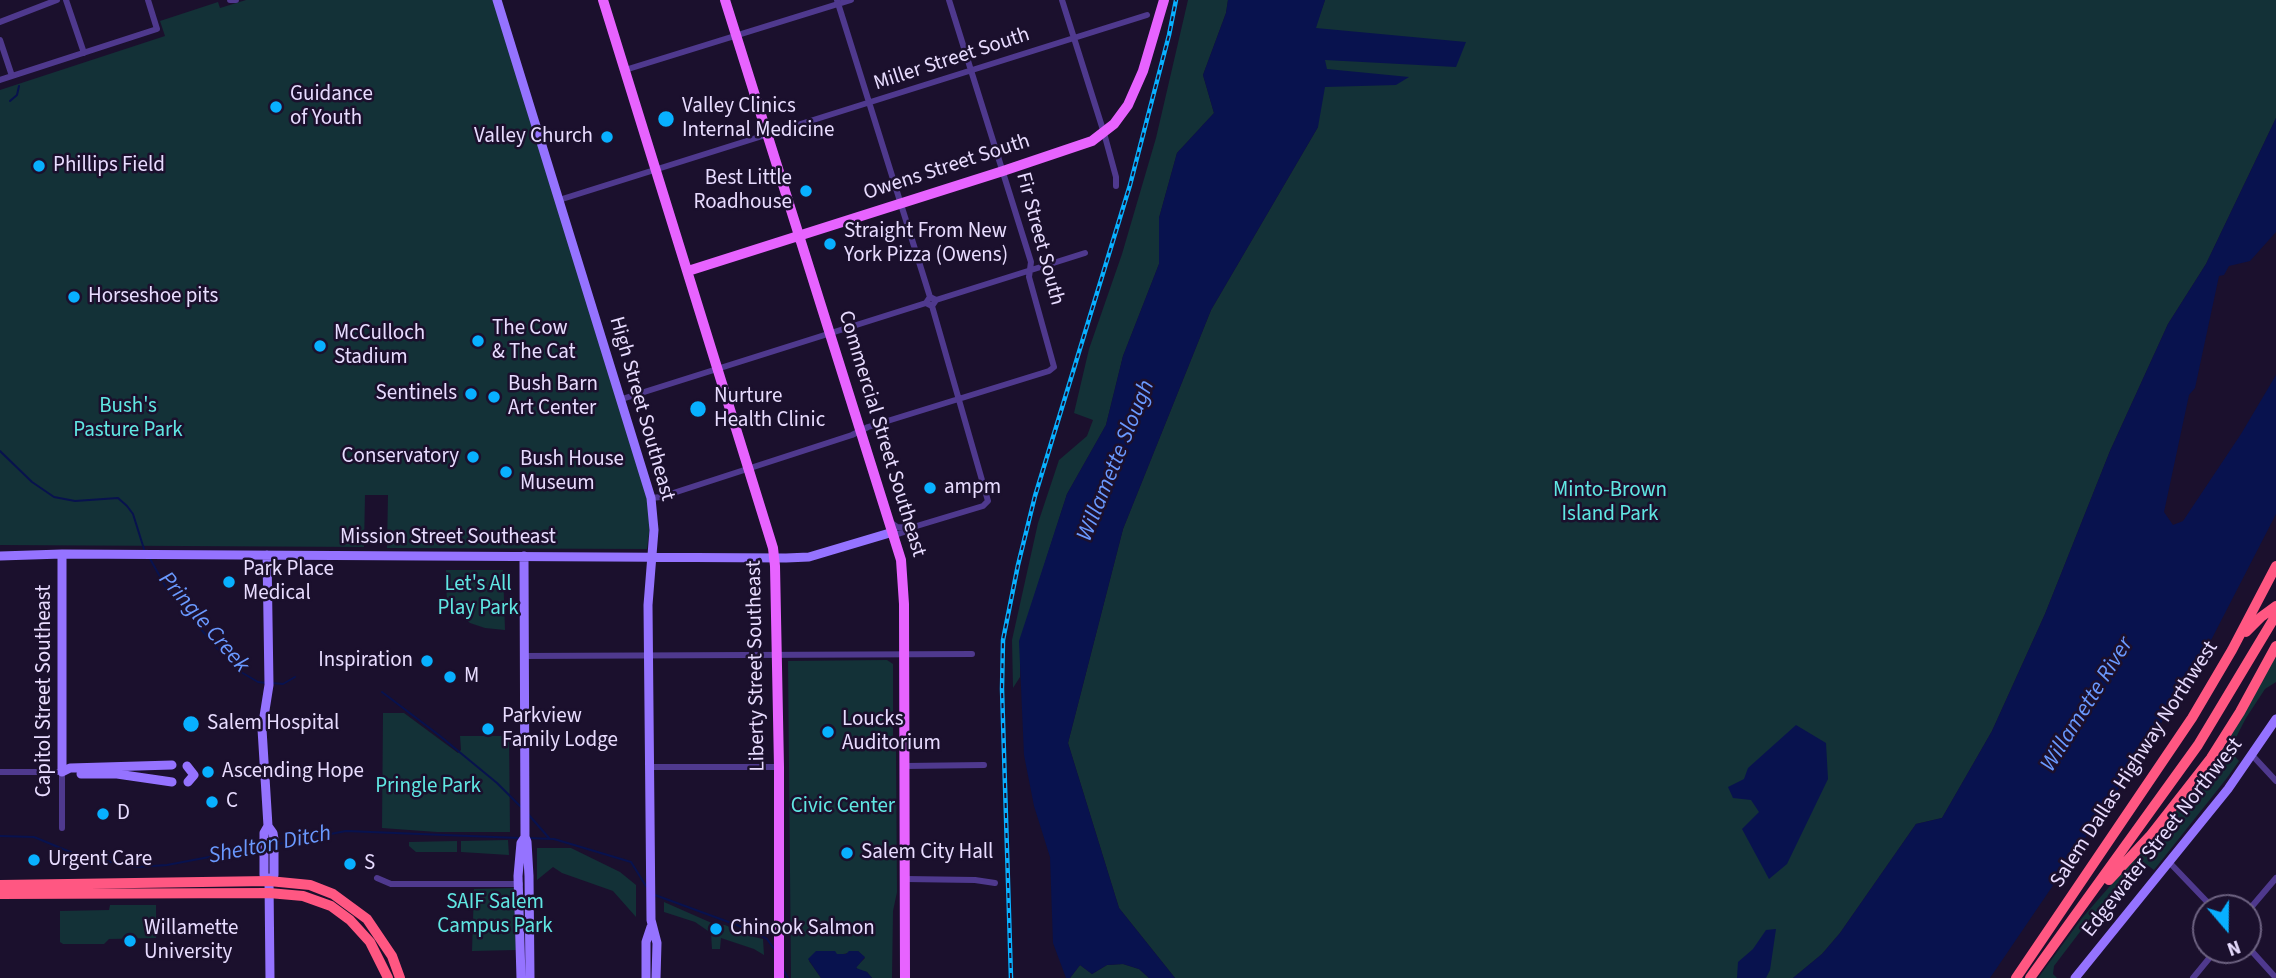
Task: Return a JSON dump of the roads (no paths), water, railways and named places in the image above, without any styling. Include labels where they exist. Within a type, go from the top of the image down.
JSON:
[{"type":"highway","name":"Salem Dallas Highway Northwest","points":[[2016,978],[2162,765],[2232,650],[2276,566]]},
{"type":"highway","points":[[2232,650],[2253,624],[2276,607]]},
{"type":"highway","name":"Salem Dallas Highway Northwest","points":[[2030,978],[2198,745],[2276,615]]},
{"type":"highway","points":[[2084,905],[2150,836],[2188,789],[2240,712],[2276,646]]},
{"type":"highway","points":[[0,885],[269,881],[310,885],[353,906],[381,937],[400,978]]},
{"type":"highway","points":[[0,894],[293,894],[313,899],[341,912],[370,942],[388,978]]},
{"type":"main road","name":"Liberty Street Southeast","points":[[603,0],[750,467],[775,558],[779,978]]},
{"type":"main road","name":"Commercial Street Southeast","points":[[725,0],[862,430],[903,577],[905,978]]},
{"type":"main road","points":[[1104,133],[1120,117],[1133,96],[1164,0]]},
{"type":"main road","name":"Owens Street South","points":[[688,271],[1081,146],[1104,133]]},
{"type":"street","points":[[0,22],[57,0]]},
{"type":"street","points":[[66,0],[84,53]]},
{"type":"street","points":[[0,80],[157,29],[148,0]]},
{"type":"street","points":[[230,0],[236,0]]},
{"type":"street","points":[[625,70],[851,0]]},
{"type":"street","name":"Fir Street South","points":[[949,0],[1031,262],[1029,277],[1054,367],[1049,371],[958,399]]},
{"type":"street","points":[[1062,0],[1104,133],[1116,186]]},
{"type":"street","name":"High Street Southeast","points":[[499,1],[651,498],[654,523],[649,655],[651,927],[646,942],[646,978]]},
{"type":"street","points":[[838,2],[931,302],[987,503],[898,534],[891,527]]},
{"type":"street","name":"Miller Street South","points":[[559,200],[1147,15]]},
{"type":"street","points":[[0,40],[12,76]]},
{"type":"street","points":[[622,399],[1085,253]]},
{"type":"street","points":[[651,498],[661,497],[958,399]]},
{"type":"street","name":"Mission Street Southeast","points":[[0,556],[62,554],[775,558],[809,556],[891,527]]},
{"type":"street","name":"Capitol Street Southeast","points":[[62,554],[62,828]]},
{"type":"street","points":[[267,555],[269,671],[268,697],[262,729],[268,826],[273,833],[269,839],[270,865],[264,875],[269,881],[270,978]]},
{"type":"street","points":[[524,556],[524,837],[521,843],[529,885],[530,978]]},
{"type":"street","points":[[523,656],[972,654]]},
{"type":"street","name":"Edgewater Street Northwest","points":[[2075,978],[2169,862],[2252,755],[2276,719]]},
{"type":"street","points":[[2252,755],[2276,781]]},
{"type":"street","points":[[62,772],[70,768],[172,765]]},
{"type":"street","points":[[905,766],[984,765]]},
{"type":"street","points":[[187,766],[194,775],[188,782]]},
{"type":"street","points":[[651,767],[779,767]]},
{"type":"street","points":[[0,772],[117,774],[172,782]]},
{"type":"street","points":[[521,978],[518,884],[524,850]]},
{"type":"street","points":[[2169,862],[2200,894]]},
{"type":"street","points":[[377,878],[391,884],[529,885]]},
{"type":"street","points":[[2262,894],[2276,878]]},
{"type":"street","points":[[906,879],[995,883]]},
{"type":"street","name":"High Street Southeast","points":[[651,927],[657,943],[656,978]]},
{"type":"street","points":[[2262,962],[2276,978]]},
{"type":"street","points":[[2193,978],[2204,964]]},
{"type":"water","name":"Willamette Slough","points":[[1228,0],[1325,0],[1316,28],[1466,42],[1456,67],[1325,60],[1327,69],[1409,77],[1396,85],[1325,87],[1318,127],[1211,310],[1123,529],[1068,743],[1119,908],[1175,978],[1149,978],[1139,969],[1123,964],[1107,965],[1092,974],[1080,965],[1070,978],[1066,978],[1053,943],[1050,857],[1034,806],[1024,755],[1019,641],[1067,494],[1106,425],[1123,356],[1159,264],[1159,218],[1177,153],[1214,113],[1203,75],[1226,13]]},
{"type":"water","name":"Willamette River","points":[[2276,118],[2276,232],[2250,261],[2229,266],[2224,275],[2219,276],[2195,388],[2189,395],[2164,512],[2173,525],[2183,521],[2241,434],[2276,375],[2276,514],[2206,650],[2141,756],[1990,978],[1793,978],[1822,954],[1840,933],[1916,824],[1942,818],[1992,731],[2045,614],[2110,451],[2168,324],[2206,264]]},
{"type":"water","points":[[1796,725],[1826,743],[1828,779],[1787,864],[1769,879],[1742,829],[1759,812],[1751,800],[1733,798],[1728,787],[1744,779],[1748,768]]},
{"type":"water","points":[[1776,929],[1770,970],[1766,978],[1737,978],[1738,962],[1753,949],[1766,930]]},
{"type":"water","points":[[816,951],[846,954],[849,951],[858,951],[865,957],[856,968],[867,972],[872,978],[821,978],[808,959]]},
{"type":"waterway","points":[[10,101],[17,95],[19,86]]},
{"type":"waterway","name":"Pringle Creek","points":[[0,451],[32,482],[54,497],[75,501],[118,498],[133,514],[144,549]]},
{"type":"waterway","name":"Pringle Creek","points":[[149,557],[167,589],[217,648],[241,672],[258,682],[266,683]]},
{"type":"waterway","name":"Pringle Creek","points":[[272,683],[283,684],[295,677]]},
{"type":"waterway","name":"Pringle Creek","points":[[382,692],[497,783],[521,807]]},
{"type":"waterway","name":"Pringle Creek","points":[[528,814],[549,838]]},
{"type":"waterway","name":"Shelton Ditch","points":[[278,844],[346,831],[519,838]]},
{"type":"waterway","name":"Shelton Ditch","points":[[0,836],[34,837],[80,856],[137,867],[167,865],[262,847]]},
{"type":"waterway","name":"Pringle Creek","points":[[528,838],[554,839],[631,862],[646,886]]},
{"type":"waterway","name":"Pringle Creek","points":[[655,895],[753,931],[767,939],[775,950]]},
{"type":"waterway","name":"Pringle Creek","points":[[784,971],[788,978]]},
{"type":"railway","points":[[1011,978],[1002,689],[1003,640],[1035,496],[1130,185],[1176,0]]},
{"type":"place","name":"Guidance of Youth","points":[[276,107]]},
{"type":"place","name":"Valley Clinics Internal Medicine","points":[[666,119]]},
{"type":"place","name":"Valley Church","points":[[607,137]]},
{"type":"place","name":"Phillips Field","points":[[39,166]]},
{"type":"place","name":"Best Little Roadhouse","points":[[806,191]]},
{"type":"place","name":"Straight From New York Pizza (Owens)","points":[[830,244]]},
{"type":"place","name":"Horseshoe pits","points":[[74,297]]},
{"type":"place","name":"The Cow & The Cat","points":[[478,341]]},
{"type":"place","name":"McCulloch Stadium","points":[[320,346]]},
{"type":"place","name":"Sentinels","points":[[471,394]]},
{"type":"place","name":"Bush Barn Art Center","points":[[494,397]]},
{"type":"place","name":"Nurture Health Clinic","points":[[698,409]]},
{"type":"place","name":"Conservatory","points":[[473,457]]},
{"type":"place","name":"Bush House Museum","points":[[506,472]]},
{"type":"place","name":"ampm","points":[[930,488]]},
{"type":"place","name":"Park Place Medical","points":[[229,582]]},
{"type":"place","name":"Inspiration","points":[[427,661]]},
{"type":"place","name":"M","points":[[450,677]]},
{"type":"place","name":"Salem Hospital","points":[[191,724]]},
{"type":"place","name":"Parkview Family Lodge","points":[[488,729]]},
{"type":"place","name":"Loucks Auditorium","points":[[828,732]]},
{"type":"place","name":"Ascending Hope","points":[[208,772]]},
{"type":"place","name":"C","points":[[212,802]]},
{"type":"place","name":"D","points":[[103,814]]},
{"type":"place","name":"Salem City Hall","points":[[847,853]]},
{"type":"place","name":"Urgent Care","points":[[34,860]]},
{"type":"place","name":"S","points":[[350,864]]},
{"type":"place","name":"Chinook Salmon","points":[[716,929]]},
{"type":"place","name":"Willamette University","points":[[130,941]]},
{"type":"park label","name":"Bush's Pasture Park","points":[[128,419]]},
{"type":"park label","name":"Minto-Brown Island Park","points":[[1610,503]]},
{"type":"park label","name":"Let's All Play Park","points":[[478,597]]},
{"type":"park label","name":"Pringle Park","points":[[428,787]]},
{"type":"park label","name":"Civic Center","points":[[843,807]]},
{"type":"park label","name":"SAIF Salem Campus Park","points":[[495,915]]}]
